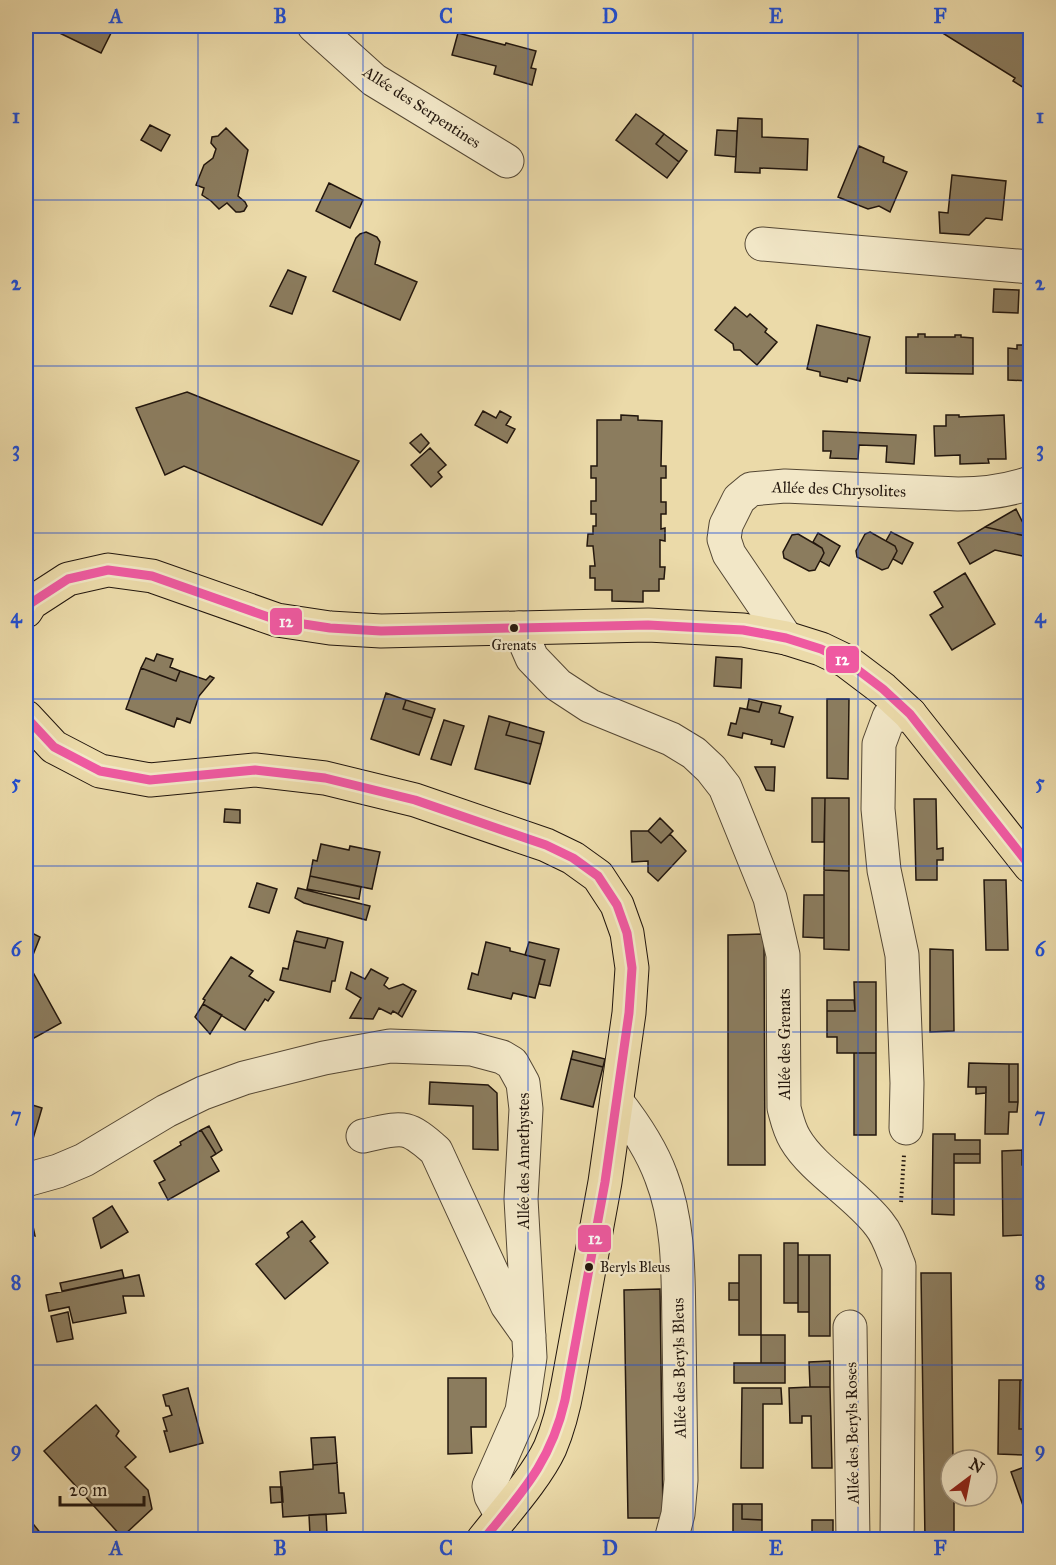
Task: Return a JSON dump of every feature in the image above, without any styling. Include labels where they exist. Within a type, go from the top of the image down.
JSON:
[{"type":"main road","points":[[26,611],[30,603],[68,579],[108,570],[152,576],[277,620],[330,628],[381,630],[648,625],[743,630],[786,639],[822,649],[846,661],[883,688],[910,714],[1030,866]]},
{"type":"main road","points":[[26,717],[54,747],[100,771],[150,780],[255,770],[326,778],[415,800],[546,845],[573,858],[598,876],[617,905],[627,933],[632,968],[629,1013],[605,1182],[561,1416],[549,1449],[493,1528]]},
{"type":"street","name":"Allée des Serpentines","points":[[314,26],[374,80],[507,161]]},
{"type":"street","points":[[762,244],[1030,267]]},
{"type":"street","name":"Allée des Chrysolites","points":[[786,639],[729,554],[724,539],[730,512],[739,499],[751,489],[785,486],[976,494],[1012,489],[1030,483]]},
{"type":"street","name":"Allée des Grenats","points":[[519,628],[532,658],[558,685],[590,706],[671,739],[694,753],[725,787],[770,898],[783,955],[784,1108],[788,1126],[796,1141],[821,1169],[868,1211],[881,1226],[899,1266],[897,1539]]},
{"type":"street","points":[[906,1128],[907,1083],[902,956],[884,870],[878,809],[879,744],[889,717],[910,714]]},
{"type":"street","name":"Allée des Amethystes","points":[[26,1180],[58,1171],[84,1160],[166,1111],[203,1093],[244,1078],[324,1058],[390,1046],[472,1049],[492,1053],[512,1063],[524,1083],[526,1109],[521,1199],[530,1357],[522,1411],[489,1486],[493,1528]]},
{"type":"street","name":"Allée des Beryls Bleus","points":[[617,1102],[651,1152],[662,1178],[673,1221],[678,1270],[681,1480],[678,1515],[671,1539]]},
{"type":"street","points":[[363,1136],[400,1128],[417,1134],[436,1151],[507,1305],[529,1336]]},
{"type":"street","name":"Allée des Beryls Roses","points":[[850,1328],[854,1539]]},
{"type":"path","points":[[901,1205],[906,1128]]},
{"type":"building","points":[[45,26],[96,26],[111,33],[101,53]]},
{"type":"building","points":[[924,26],[1030,26],[1030,60],[1025,68],[1030,72],[1030,77],[1024,88],[1013,81],[1015,78],[933,27],[931,30]]},
{"type":"building","points":[[458,33],[536,51],[531,68],[536,69],[532,85],[494,74],[496,66],[452,55]]},
{"type":"building","points":[[636,114],[664,134],[656,144],[679,162],[667,178],[616,140]]},
{"type":"building","points":[[738,118],[762,119],[762,137],[808,139],[807,170],[760,168],[760,173],[735,172]]},
{"type":"building","points":[[150,125],[170,135],[161,151],[141,140]]},
{"type":"building","points":[[226,128],[248,150],[238,196],[247,206],[244,211],[240,212],[236,212],[227,203],[219,209],[202,195],[204,188],[196,185],[204,165],[213,158],[216,149],[211,143],[212,137],[218,136]]},
{"type":"building","points":[[717,130],[737,131],[736,157],[715,155]]},
{"type":"building","points":[[664,134],[687,151],[679,162],[656,144]]},
{"type":"building","points":[[859,146],[884,157],[883,162],[907,172],[890,212],[879,206],[868,209],[838,197]]},
{"type":"building","points":[[952,175],[1006,181],[1002,220],[986,218],[969,235],[940,233],[939,212],[948,213]]},
{"type":"building","points":[[329,183],[363,200],[350,228],[316,211]]},
{"type":"building","points":[[366,232],[377,237],[380,242],[375,264],[417,282],[400,320],[333,291],[356,238]]},
{"type":"building","points":[[288,270],[306,277],[292,314],[270,306]]},
{"type":"building","points":[[994,289],[1019,290],[1018,313],[993,312]]},
{"type":"building","points":[[735,307],[747,317],[750,314],[767,329],[765,332],[777,342],[757,365],[740,350],[734,350],[733,344],[715,330]]},
{"type":"building","points":[[817,325],[870,337],[860,381],[848,378],[847,382],[820,376],[820,372],[807,369]]},
{"type":"building","points":[[918,334],[925,334],[925,337],[961,335],[961,337],[973,338],[973,374],[906,373],[906,337],[918,337]]},
{"type":"building","points":[[1017,345],[1030,345],[1030,381],[1008,380],[1008,348],[1017,349]]},
{"type":"building","points":[[187,392],[359,461],[322,525],[184,466],[165,475],[136,408]]},
{"type":"building","points":[[483,411],[496,418],[500,411],[511,417],[506,425],[515,429],[507,443],[475,425]]},
{"type":"building","points":[[621,415],[638,416],[638,420],[662,421],[661,466],[666,466],[666,478],[661,478],[661,502],[666,502],[666,514],[661,514],[661,529],[665,528],[665,541],[660,540],[660,567],[665,567],[664,579],[659,579],[659,591],[643,591],[643,602],[612,601],[612,590],[595,590],[595,578],[590,578],[590,566],[595,566],[593,546],[587,546],[588,534],[593,534],[593,526],[596,526],[596,514],[591,514],[591,501],[596,501],[596,478],[591,478],[591,466],[597,466],[597,420],[621,420]]},
{"type":"building","points":[[946,415],[959,415],[959,417],[1004,415],[1006,459],[988,459],[989,463],[960,464],[960,455],[935,456],[934,426],[946,426]]},
{"type":"building","points":[[823,431],[916,435],[914,464],[886,462],[887,446],[859,445],[858,459],[830,458],[831,451],[823,451]]},
{"type":"building","points":[[421,434],[429,443],[420,453],[410,443]]},
{"type":"building","points":[[430,448],[446,465],[438,472],[442,477],[431,487],[411,465]]},
{"type":"building","points":[[1016,509],[1030,537],[985,527]]},
{"type":"building","points":[[985,527],[1030,537],[1027,557],[995,550],[970,564],[958,543]]},
{"type":"building","points":[[870,532],[895,546],[897,551],[888,568],[882,570],[857,557],[856,551],[865,534]]},
{"type":"building","points":[[891,532],[913,543],[902,564],[893,559],[897,551],[895,546],[886,541]]},
{"type":"building","points":[[818,533],[840,546],[829,566],[820,561],[824,553],[822,548],[813,542]]},
{"type":"building","points":[[798,534],[822,548],[824,553],[815,570],[809,571],[784,558],[783,552],[792,535]]},
{"type":"building","points":[[965,573],[995,624],[952,650],[930,615],[943,607],[934,592]]},
{"type":"building","points":[[157,654],[173,659],[170,667],[180,671],[176,681],[141,668],[146,658],[154,661]]},
{"type":"building","points":[[716,657],[742,659],[741,688],[714,686]]},
{"type":"building","points":[[141,668],[176,681],[180,671],[206,680],[210,676],[214,678],[199,696],[190,723],[177,718],[174,727],[126,709]]},
{"type":"building","points":[[386,693],[406,700],[403,709],[432,718],[419,755],[371,739]]},
{"type":"building","points":[[749,699],[762,702],[759,712],[747,709]]},
{"type":"building","points":[[827,699],[849,699],[848,779],[827,778]]},
{"type":"building","points":[[406,700],[435,709],[432,718],[403,709]]},
{"type":"building","points":[[762,702],[781,706],[779,713],[793,717],[784,747],[771,744],[772,740],[743,733],[742,738],[728,735],[731,723],[736,724],[740,708],[759,712]]},
{"type":"building","points":[[489,716],[510,722],[506,735],[541,744],[530,784],[475,769]]},
{"type":"building","points":[[444,720],[464,726],[451,765],[431,759]]},
{"type":"building","points":[[510,722],[544,732],[541,744],[506,735]]},
{"type":"building","points":[[755,767],[775,767],[774,791],[766,790]]},
{"type":"building","points":[[812,798],[825,798],[824,842],[812,842]]},
{"type":"building","points":[[825,798],[849,798],[849,871],[824,870]]},
{"type":"building","points":[[914,799],[936,799],[937,849],[943,848],[943,860],[937,860],[937,880],[916,880]]},
{"type":"building","points":[[225,809],[240,810],[240,823],[224,822]]},
{"type":"building","points":[[660,818],[673,831],[661,843],[648,831]]},
{"type":"building","points":[[631,831],[648,831],[661,843],[670,834],[686,851],[658,881],[648,872],[648,861],[632,862]]},
{"type":"building","points":[[321,844],[349,850],[350,846],[380,852],[372,889],[310,876],[313,860],[317,861]]},
{"type":"building","points":[[824,870],[849,871],[849,950],[824,949]]},
{"type":"building","points":[[310,876],[361,887],[359,899],[307,889]]},
{"type":"building","points":[[984,880],[1006,880],[1008,950],[986,950]]},
{"type":"building","points":[[257,883],[277,889],[269,913],[249,907]]},
{"type":"building","points":[[298,888],[370,906],[366,920],[304,903],[295,898]]},
{"type":"building","points":[[804,895],[824,895],[824,938],[803,937]]},
{"type":"building","points":[[26,930],[40,937],[29,965],[61,1023],[27,1042]]},
{"type":"building","points":[[297,931],[328,938],[325,948],[294,941]]},
{"type":"building","points":[[764,934],[765,1165],[728,1165],[728,935]]},
{"type":"building","points":[[328,938],[343,942],[335,981],[332,981],[330,992],[280,980],[283,968],[288,969],[294,941],[325,948]]},
{"type":"building","points":[[486,942],[545,960],[535,998],[513,993],[511,999],[468,989],[472,973],[478,975]]},
{"type":"building","points":[[529,942],[559,949],[550,986],[539,984],[545,960],[525,955]]},
{"type":"building","points":[[930,949],[953,950],[954,1031],[930,1032]]},
{"type":"building","points":[[231,957],[253,971],[249,976],[274,992],[268,1001],[265,999],[245,1030],[203,1004],[205,1000],[203,999]]},
{"type":"building","points":[[371,969],[388,978],[384,985],[389,989],[403,984],[412,989],[398,1014],[393,1011],[391,1014],[379,1008],[373,1019],[350,1018],[361,998],[346,989],[351,972],[365,979]]},
{"type":"building","points":[[854,982],[876,982],[876,1053],[837,1053],[837,1037],[827,1037],[827,1011],[855,1011]]},
{"type":"building","points":[[412,989],[416,991],[402,1017],[398,1014]]},
{"type":"building","points":[[827,1000],[854,1000],[855,1011],[827,1011]]},
{"type":"building","points":[[203,1004],[222,1015],[210,1034],[195,1017]]},
{"type":"building","points":[[573,1051],[605,1059],[603,1067],[571,1059]]},
{"type":"building","points":[[854,1053],[876,1053],[876,1135],[854,1135]]},
{"type":"building","points":[[571,1059],[603,1067],[593,1107],[561,1099]]},
{"type":"building","points":[[969,1063],[1009,1064],[1009,1102],[1018,1102],[1017,1112],[1009,1112],[1008,1134],[985,1134],[986,1087],[968,1087]]},
{"type":"building","points":[[1009,1064],[1018,1064],[1018,1102],[1009,1102]]},
{"type":"building","points":[[430,1082],[488,1085],[497,1093],[498,1150],[473,1149],[473,1106],[429,1104]]},
{"type":"building","points":[[976,1087],[986,1087],[986,1093],[976,1094]]},
{"type":"building","points":[[26,1103],[42,1108],[28,1156],[26,1155]]},
{"type":"building","points":[[209,1126],[222,1150],[216,1154],[201,1130]]},
{"type":"building","points":[[201,1130],[216,1154],[211,1157],[219,1171],[168,1200],[159,1183],[165,1180],[154,1161]]},
{"type":"building","points":[[933,1134],[955,1134],[955,1140],[980,1140],[980,1154],[954,1154],[954,1215],[932,1214]]},
{"type":"building","points":[[1022,1150],[1022,1165],[1030,1164],[1030,1220],[1023,1221],[1023,1235],[1003,1236],[1002,1151]]},
{"type":"building","points":[[1022,1150],[1030,1150],[1030,1164],[1022,1165]]},
{"type":"building","points":[[954,1154],[980,1154],[980,1163],[954,1163]]},
{"type":"building","points":[[26,1206],[29,1207],[35,1236],[26,1233]]},
{"type":"building","points":[[112,1206],[128,1232],[101,1248],[93,1218]]},
{"type":"building","points":[[1030,1220],[1030,1235],[1023,1235],[1023,1221]]},
{"type":"building","points":[[302,1221],[315,1237],[310,1241],[328,1263],[285,1299],[256,1264],[289,1237],[287,1233]]},
{"type":"building","points":[[784,1243],[798,1243],[798,1303],[784,1303]]},
{"type":"building","points":[[739,1255],[761,1255],[761,1335],[739,1335]]},
{"type":"building","points":[[798,1255],[809,1255],[809,1312],[798,1312]]},
{"type":"building","points":[[809,1255],[830,1255],[830,1336],[809,1336]]},
{"type":"building","points":[[122,1270],[124,1278],[62,1291],[60,1283]]},
{"type":"building","points":[[921,1273],[951,1273],[953,1448],[939,1448],[939,1508],[954,1508],[954,1540],[925,1540]]},
{"type":"building","points":[[139,1275],[144,1296],[123,1296],[126,1313],[73,1323],[69,1307],[49,1311],[46,1295]]},
{"type":"building","points":[[729,1283],[739,1283],[739,1300],[729,1300]]},
{"type":"building","points":[[660,1289],[663,1518],[628,1518],[624,1290]]},
{"type":"building","points":[[68,1312],[73,1339],[57,1342],[51,1316]]},
{"type":"building","points":[[761,1335],[785,1335],[785,1363],[761,1363]]},
{"type":"building","points":[[830,1361],[830,1387],[810,1387],[809,1362]]},
{"type":"building","points":[[734,1363],[785,1363],[785,1383],[734,1383]]},
{"type":"building","points":[[448,1378],[486,1378],[486,1427],[471,1427],[472,1453],[448,1454]]},
{"type":"building","points":[[999,1380],[1020,1380],[1019,1429],[1025,1429],[1024,1455],[999,1454]]},
{"type":"building","points":[[1020,1380],[1026,1380],[1025,1429],[1019,1429]]},
{"type":"building","points":[[830,1387],[832,1468],[812,1468],[811,1416],[802,1416],[802,1423],[790,1423],[789,1388]]},
{"type":"building","points":[[188,1388],[203,1443],[170,1452],[163,1418],[172,1415],[163,1395]]},
{"type":"building","points":[[742,1388],[781,1388],[782,1404],[763,1404],[763,1468],[741,1468]]},
{"type":"building","points":[[96,1405],[119,1431],[116,1436],[136,1457],[125,1467],[148,1490],[152,1509],[122,1537],[44,1451]]},
{"type":"building","points":[[335,1437],[337,1463],[313,1465],[311,1438]]},
{"type":"building","points":[[337,1463],[339,1493],[344,1493],[346,1513],[283,1517],[280,1472],[313,1469],[313,1465]]},
{"type":"building","points":[[1030,1465],[1030,1525],[1011,1472]]},
{"type":"building","points":[[270,1487],[282,1487],[283,1502],[271,1503]]},
{"type":"building","points":[[733,1504],[742,1504],[742,1519],[762,1520],[762,1540],[741,1540],[742,1534],[733,1534]]},
{"type":"building","points":[[742,1504],[762,1504],[762,1520],[742,1519]]},
{"type":"building","points":[[326,1514],[327,1534],[310,1535],[309,1515]]},
{"type":"building","points":[[26,1515],[46,1540],[26,1540]]},
{"type":"building","points":[[812,1520],[833,1520],[833,1540],[812,1540]]},
{"type":"transit line","name":"12","points":[[26,611],[31,603],[68,579],[108,570],[152,576],[277,620],[330,628],[381,631],[648,625],[743,630],[786,638],[821,649],[846,661],[883,689],[910,714],[1030,866]]},
{"type":"transit line","name":"12","points":[[26,717],[54,747],[100,771],[150,780],[255,770],[325,778],[415,800],[546,845],[573,858],[598,876],[617,905],[627,933],[632,968],[629,1013],[605,1182],[565,1400],[552,1441],[543,1459],[522,1491],[483,1540]]},
{"type":"place","name":"Grenats","points":[[514,628]]},
{"type":"place","name":"Beryls Bleus","points":[[589,1267]]}]
